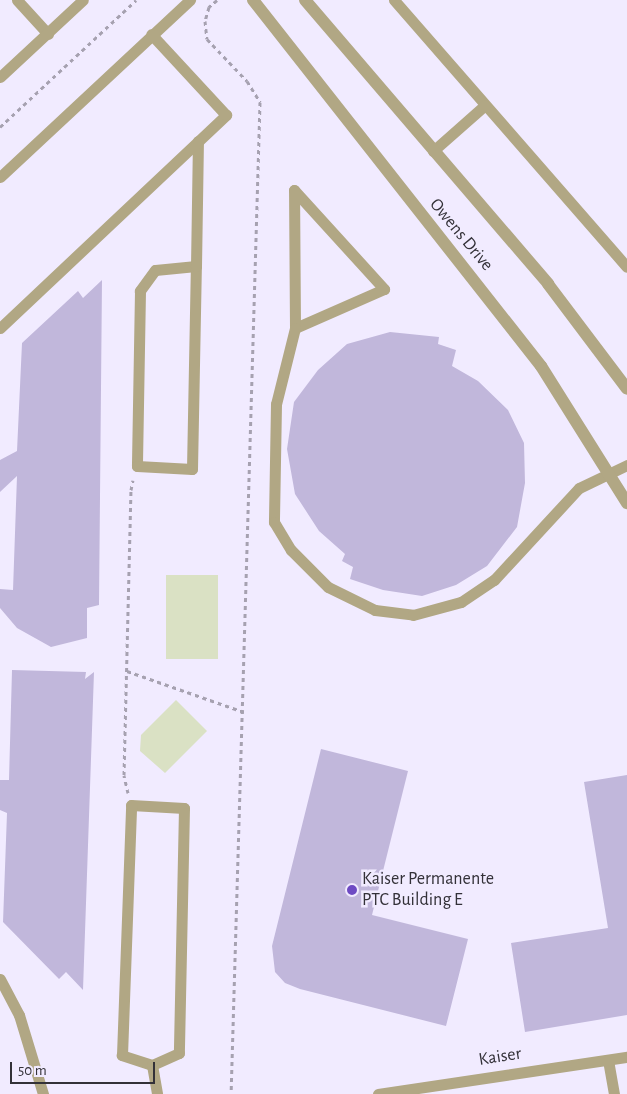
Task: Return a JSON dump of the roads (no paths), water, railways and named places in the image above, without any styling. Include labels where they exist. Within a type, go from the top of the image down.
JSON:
[{"type":"street","name":"Owens Drive","points":[[253,0],[502,314],[541,366],[627,503]]},
{"type":"street","name":"Owens Drive","points":[[305,0],[548,284],[627,390]]},
{"type":"lane","points":[[17,0],[48,34]]},
{"type":"lane","points":[[0,77],[83,0]]},
{"type":"lane","points":[[0,177],[150,34],[190,0]]},
{"type":"lane","points":[[394,0],[627,267]]},
{"type":"lane","points":[[0,328],[226,115],[150,34]]},
{"type":"lane","points":[[433,151],[485,105]]},
{"type":"lane","points":[[196,266],[155,270],[140,291],[138,466],[192,469],[196,266],[198,141]]},
{"type":"lane","points":[[296,328],[384,290],[294,190],[296,328],[276,404],[274,522],[292,550],[328,587],[375,610],[414,615],[461,602],[494,580],[579,488],[611,475],[627,465]]},
{"type":"lane","points":[[131,805],[184,808],[179,1052],[152,1065],[122,1055],[131,805]]},
{"type":"lane","points":[[0,979],[19,1015],[44,1094]]},
{"type":"lane","name":"Kaiser","points":[[378,1094],[627,1057]]},
{"type":"lane","points":[[608,1060],[614,1094]]},
{"type":"lane","points":[[152,1065],[157,1094]]},
{"type":"place","name":"Kaiser Permanente PTC Building E","points":[[352,890]]}]
